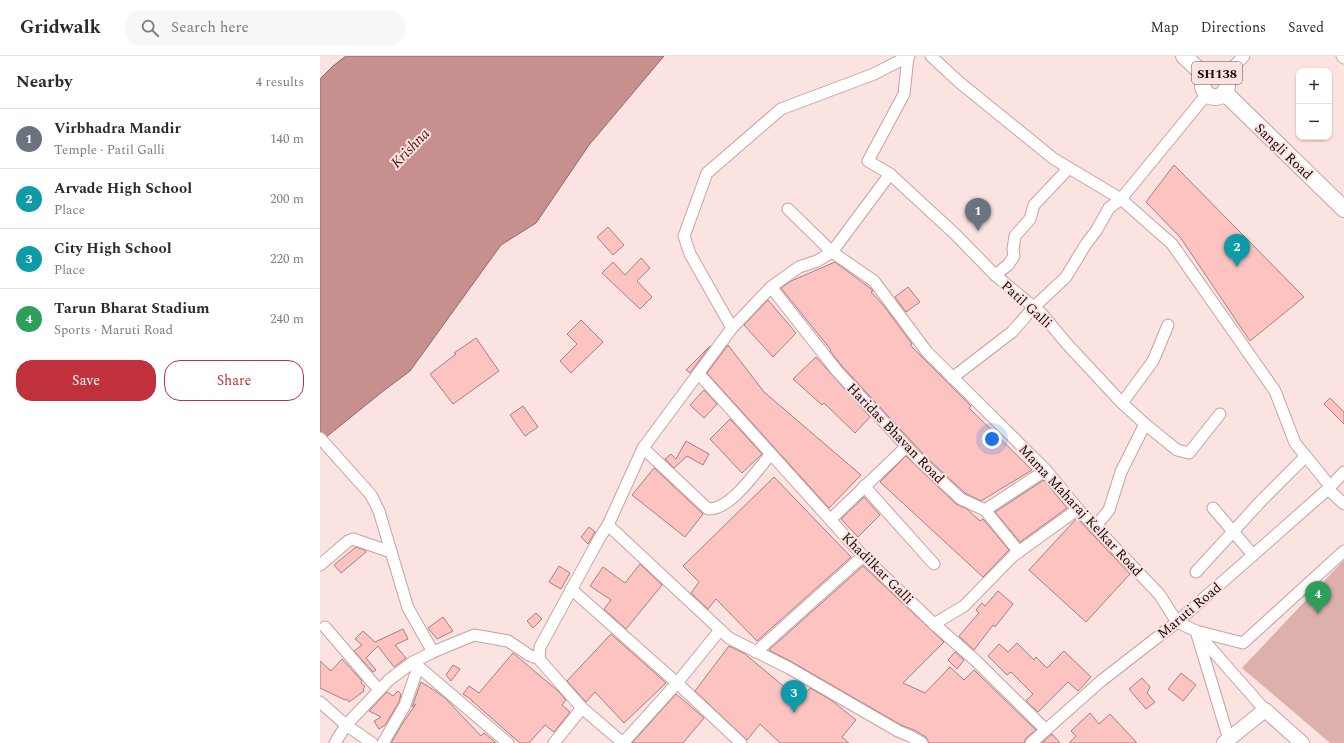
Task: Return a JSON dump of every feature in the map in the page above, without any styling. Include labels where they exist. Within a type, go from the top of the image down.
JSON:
[{"type":"highway","name":"SH138","points":[[1184,56],[1206,78]]},
{"type":"highway","name":"SH138","points":[[1216,73],[1224,76],[1228,83],[1225,93],[1218,97],[1207,94],[1203,84],[1206,78],[1209,75],[1216,73]]},
{"type":"highway","name":"Sangli Road","points":[[1225,93],[1344,209]]},
{"type":"main road","points":[[1227,741],[1265,710],[1302,743]]},
{"type":"street","points":[[732,328],[690,254],[684,236],[707,173],[781,109],[874,74],[908,56]]},
{"type":"street","name":"Patil Galli","points":[[908,56],[904,94],[868,161],[890,174],[955,234],[994,275],[1042,314],[1067,344],[1122,403],[1177,450],[1189,452],[1220,414]]},
{"type":"street","points":[[931,56],[959,82],[1054,160],[1121,199],[1172,244],[1274,391],[1295,443],[1344,504]]},
{"type":"street","points":[[1224,76],[1244,56]]},
{"type":"street","points":[[952,378],[1012,332],[1066,277],[1109,208],[1121,199],[1207,94]]},
{"type":"street","points":[[994,275],[1008,265],[1014,256],[1013,249],[1015,236],[1030,219],[1034,205],[1069,168]]},
{"type":"street","points":[[539,658],[540,647],[608,525],[643,448],[685,390],[699,374],[732,328],[771,287],[799,267],[817,261],[832,252],[890,174]]},
{"type":"street","name":"Mama Maharaj Kelkar Road","points":[[788,209],[832,252],[874,281],[927,352],[1046,470],[1078,509],[1159,594],[1177,622]]},
{"type":"street","name":"Haridas Bhavan Road","points":[[771,287],[837,371],[920,462],[961,499],[984,510]]},
{"type":"street","points":[[1122,403],[1154,361],[1168,325]]},
{"type":"street","name":"Khadilkar Galli","points":[[699,374],[863,556],[934,624],[975,660],[1046,730]]},
{"type":"street","points":[[1095,527],[1109,510],[1121,472],[1145,424]]},
{"type":"street","points":[[320,438],[371,495],[380,511],[408,608],[433,652]]},
{"type":"street","points":[[830,520],[906,446]]},
{"type":"street","points":[[643,448],[708,509],[722,507],[735,496],[771,454]]},
{"type":"street","points":[[1196,572],[1306,456]]},
{"type":"street","points":[[1018,552],[984,510],[1046,470]]},
{"type":"street","name":"Maruti Road","points":[[1031,743],[1101,681],[1177,622],[1344,472]]},
{"type":"street","points":[[864,486],[934,564]]},
{"type":"street","points":[[1213,508],[1253,555]]},
{"type":"street","points":[[934,624],[964,606],[1018,552],[1078,509]]},
{"type":"street","points":[[608,525],[720,630],[733,640],[789,668],[898,731],[922,743]]},
{"type":"street","points":[[320,565],[348,541],[353,539],[391,552]]},
{"type":"street","points":[[1177,622],[1196,631],[1243,643],[1344,552]]},
{"type":"street","points":[[756,652],[863,556]]},
{"type":"street","points":[[571,589],[677,683],[741,743]]},
{"type":"street","points":[[325,627],[379,690]]},
{"type":"street","points":[[335,743],[346,725],[389,680],[433,652],[474,636],[508,641],[529,655],[539,658],[582,708],[623,743],[677,683],[720,630]]},
{"type":"street","points":[[1196,631],[1265,710]]},
{"type":"street","points":[[1196,631],[1227,741]]},
{"type":"street","points":[[383,743],[405,705],[415,664]]},
{"type":"street","points":[[415,664],[508,743]]},
{"type":"street","points":[[320,702],[346,725],[372,743]]},
{"type":"street","points":[[554,743],[582,708]]},
{"type":"shaded area","points":[[1344,560],[1344,743],[1330,743],[1242,668]]},
{"type":"water","name":"Krishna","points":[[346,56],[664,56],[589,145],[536,223],[501,245],[410,371],[320,442],[320,79]]},
{"type":"building","points":[[1174,165],[1304,297],[1250,341],[1180,237],[1146,202]]},
{"type":"building","points":[[608,227],[624,245],[613,255],[597,237]]},
{"type":"building","points":[[641,258],[650,268],[637,281],[652,297],[640,309],[602,273],[613,262],[625,275]]},
{"type":"building","points":[[835,262],[873,291],[871,292],[884,306],[912,344],[910,345],[971,406],[969,408],[1032,470],[981,501],[965,493],[925,456],[842,366],[781,288],[791,281]]},
{"type":"building","points":[[908,287],[920,302],[906,312],[895,297]]},
{"type":"building","points":[[768,300],[796,333],[773,357],[744,325]]},
{"type":"building","points":[[581,320],[603,342],[571,373],[560,361],[577,344],[567,334]]},
{"type":"building","points":[[476,338],[499,371],[453,404],[430,374],[456,354],[454,353]]},
{"type":"building","points":[[728,345],[764,392],[861,475],[829,508],[707,373]]},
{"type":"building","points":[[710,346],[690,373],[686,370]]},
{"type":"building","points":[[816,357],[870,417],[855,433],[824,403],[822,405],[793,379]]},
{"type":"building","points":[[704,390],[717,404],[704,418],[690,405]]},
{"type":"building","points":[[1330,398],[1344,412],[1344,424],[1324,404]]},
{"type":"building","points":[[523,406],[538,427],[525,436],[510,415]]},
{"type":"building","points":[[730,419],[762,454],[742,473],[710,439]]},
{"type":"building","points":[[686,441],[709,454],[703,465],[687,456],[674,468],[665,459],[671,454],[676,459]]},
{"type":"building","points":[[906,456],[956,504],[967,509],[980,521],[983,519],[1009,550],[983,577],[880,482]]},
{"type":"building","points":[[654,468],[703,514],[685,537],[632,495]]},
{"type":"building","points":[[774,477],[851,557],[757,641],[716,599],[708,609],[691,593],[699,582],[683,566]]},
{"type":"building","points":[[1044,480],[1067,508],[1020,542],[995,512]]},
{"type":"building","points":[[864,497],[880,515],[858,537],[841,519]]},
{"type":"building","points":[[1077,518],[1130,574],[1086,622],[1029,570]]},
{"type":"building","points":[[589,527],[595,532],[588,544],[581,537]]},
{"type":"building","points":[[356,547],[365,550],[366,552],[341,573],[334,565]]},
{"type":"building","points":[[640,564],[662,585],[626,629],[604,609],[611,600],[590,586],[603,567],[625,583]]},
{"type":"building","points":[[559,566],[570,573],[561,589],[549,582]]},
{"type":"building","points":[[863,566],[944,642],[903,683],[925,693],[950,667],[964,680],[974,670],[1036,730],[1026,738],[1024,743],[929,743],[926,737],[914,730],[901,725],[769,650]]},
{"type":"building","points":[[998,591],[1013,604],[995,627],[993,625],[974,650],[959,636],[979,613],[976,610],[982,603],[985,606]]},
{"type":"building","points":[[536,613],[542,619],[533,628],[527,621]]},
{"type":"building","points":[[443,617],[453,631],[437,639],[428,628]]},
{"type":"building","points":[[403,629],[408,639],[395,645],[406,658],[394,667],[378,646],[366,658],[376,670],[373,672],[354,651],[362,645],[355,639],[363,631],[375,642]]},
{"type":"building","points":[[611,634],[666,683],[624,723],[595,692],[586,702],[567,681]]},
{"type":"building","points":[[1017,643],[1034,660],[1036,657],[1047,668],[1064,651],[1091,677],[1078,691],[1068,682],[1038,712],[1026,701],[1033,694],[1011,672],[1007,675],[988,656],[999,644],[1008,652]]},
{"type":"building","points":[[729,646],[745,654],[788,690],[787,692],[798,703],[810,688],[831,700],[856,720],[842,737],[849,743],[780,743],[760,724],[747,740],[695,691]]},
{"type":"building","points":[[955,652],[964,660],[957,669],[948,660]]},
{"type":"building","points":[[513,653],[558,691],[566,700],[562,705],[570,712],[554,732],[545,725],[529,743],[520,743],[472,700],[463,694],[469,686],[479,693]]},
{"type":"building","points":[[342,659],[365,686],[364,691],[349,702],[347,699],[345,700],[320,688],[320,661],[331,671]]},
{"type":"building","points":[[453,665],[460,669],[451,681],[446,675]]},
{"type":"building","points":[[1181,673],[1196,685],[1183,701],[1168,689]]},
{"type":"building","points":[[1142,678],[1150,687],[1147,693],[1155,702],[1146,709],[1129,689]]},
{"type":"building","points":[[421,682],[446,699],[481,736],[484,733],[496,743],[391,743],[416,704],[412,707]]},
{"type":"building","points":[[398,691],[401,694],[399,702],[385,725],[379,729],[374,721],[381,717],[369,711],[387,692],[393,696]]},
{"type":"building","points":[[676,694],[704,718],[683,743],[632,743]]},
{"type":"building","points":[[1090,713],[1099,724],[1110,714],[1137,743],[1069,743],[1076,736],[1071,731]]},
{"type":"building","points":[[1052,734],[1060,743],[1042,743],[1051,735]]},
{"type":"place","name":"Virbhadra Mandir","points":[[978,231]]},
{"type":"place","name":"Arvade High School","points":[[1237,267]]},
{"type":"place","name":"Tarun Bharat Stadium","points":[[1318,614]]},
{"type":"place","name":"City High School","points":[[794,713]]}]
